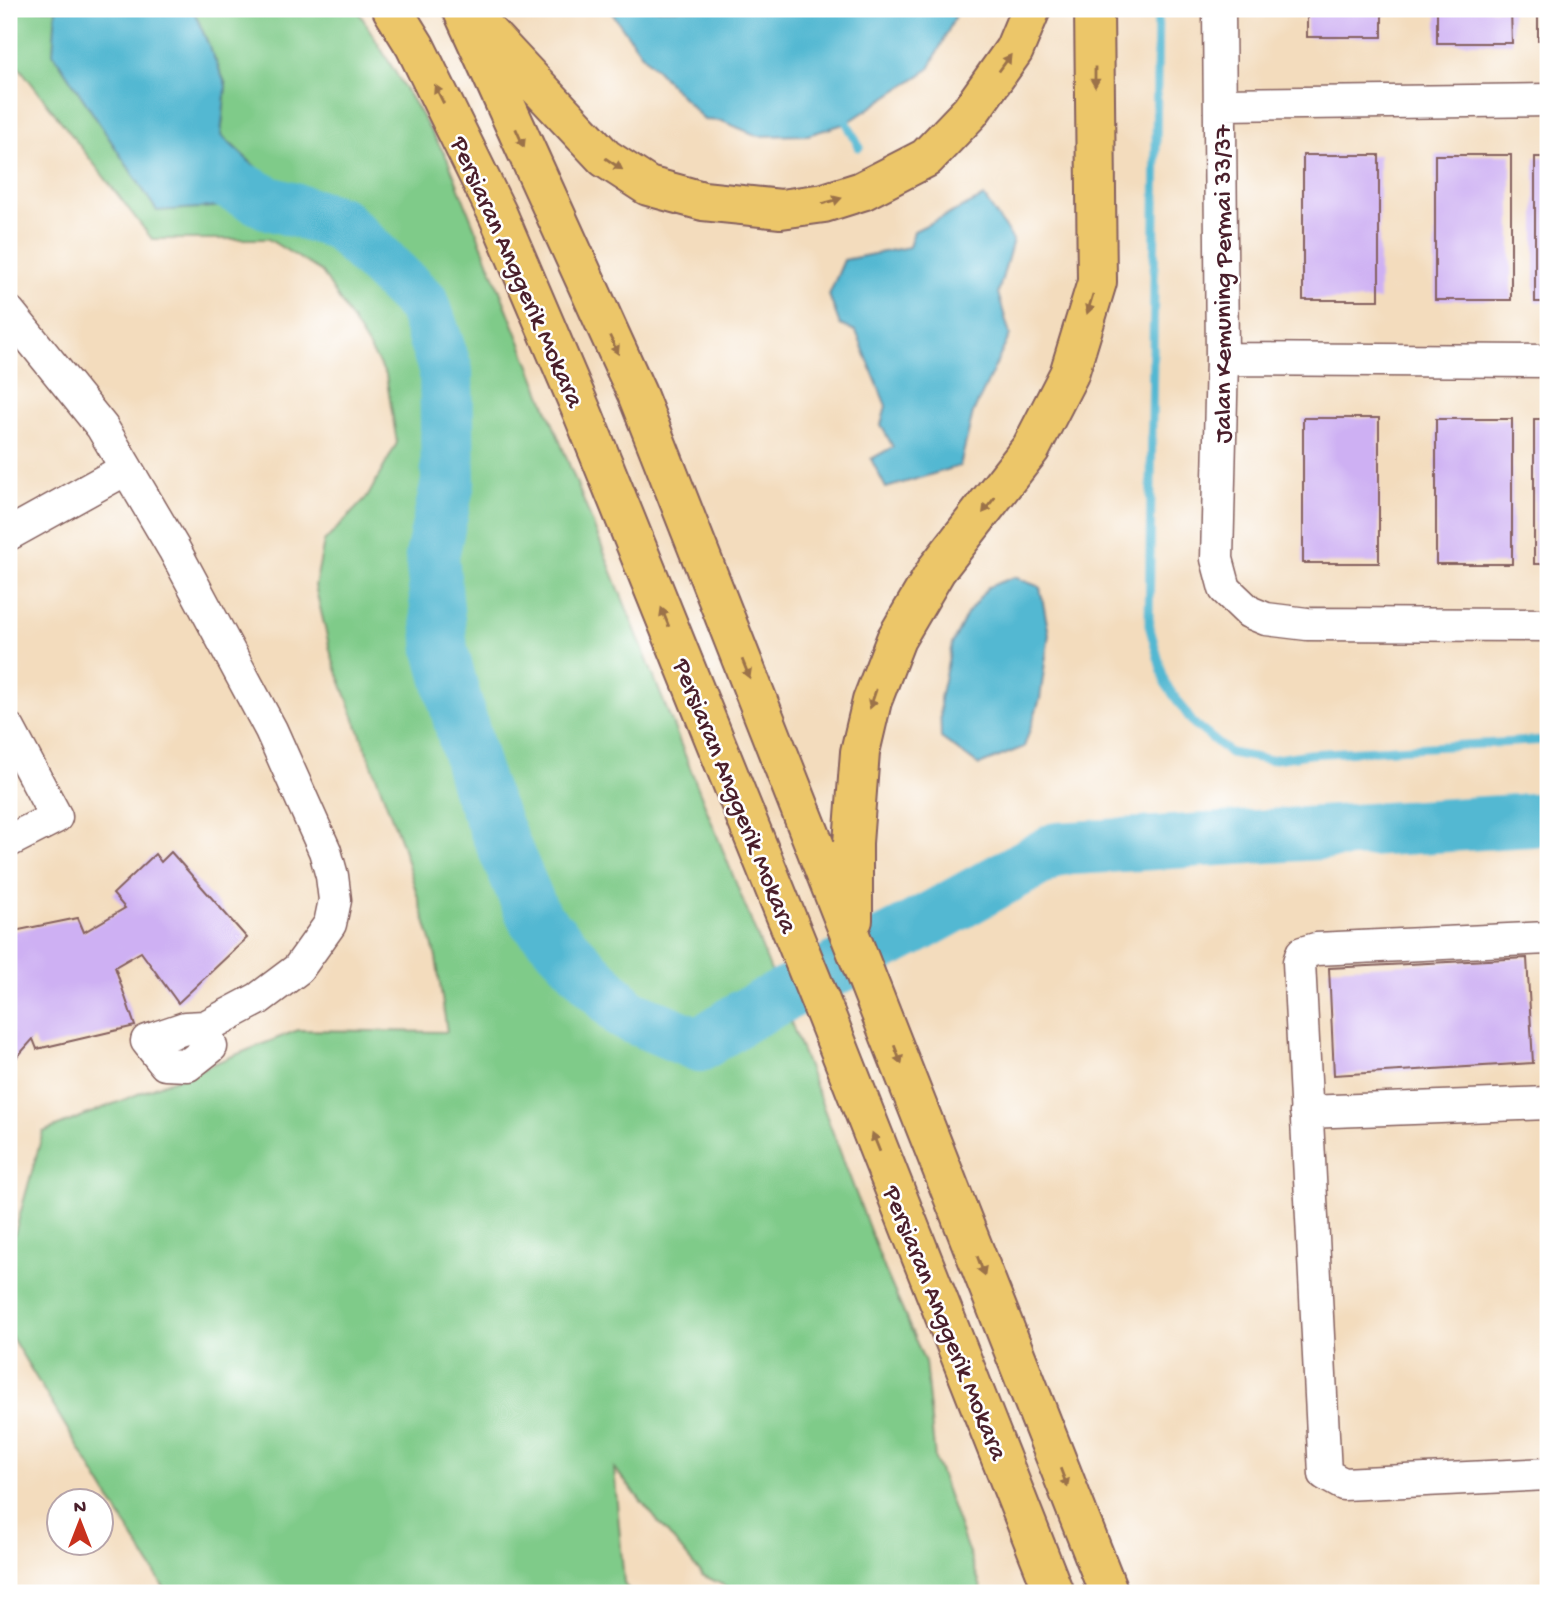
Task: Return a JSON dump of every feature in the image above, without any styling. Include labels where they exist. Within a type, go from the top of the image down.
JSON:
[{"type":"main road","name":"Persiaran Anggerik Mokara","points":[[392,9],[415,46],[503,227],[588,427],[825,1013],[1054,1593]]},
{"type":"main road","name":"Persiaran Anggerik Mokara","points":[[464,9],[547,200],[637,394],[1109,1593]]},
{"type":"main road","points":[[464,9],[605,158],[649,186],[703,201],[781,209],[824,203],[862,191],[926,158],[970,112],[1014,50],[1031,9]]},
{"type":"main road","points":[[853,940],[853,843],[860,752],[872,701],[896,639],[937,569],[1031,448],[1069,374],[1097,282],[1094,9]]},
{"type":"street","name":"Jalan Kemuning Permai 33/37","points":[[1219,9],[1222,104],[1222,359],[1217,559],[1225,589],[1249,612],[1266,619],[1307,624],[1548,625]]},
{"type":"street","points":[[1222,104],[1548,100]]},
{"type":"street","points":[[9,312],[102,427],[174,549],[271,730],[325,851],[332,876],[335,900],[330,924],[298,969],[258,999],[205,1027]]},
{"type":"street","points":[[1222,359],[1548,361]]},
{"type":"street","points":[[9,534],[127,469]]},
{"type":"street","points":[[9,729],[56,817],[9,841]]},
{"type":"street","points":[[1548,938],[1317,948],[1302,953],[1299,962],[1325,1474],[1343,1484],[1548,1474]]},
{"type":"street","points":[[1306,1112],[1548,1103]]},
{"type":"green space","points":[[9,9],[56,9],[54,53],[261,172],[221,135],[226,85],[193,9],[357,9],[447,158],[781,996],[885,1270],[925,1362],[935,1459],[983,1593],[740,1593],[702,1575],[614,1468],[624,1583],[631,1593],[167,1593],[116,1509],[116,1486],[102,1486],[9,1333],[9,1254],[43,1132],[298,1030],[447,1032],[436,957],[402,845],[332,658],[315,586],[324,542],[368,496],[397,443],[386,375],[322,272],[268,239],[152,239],[9,54]]},
{"type":"water","points":[[56,9],[193,9],[226,85],[221,135],[261,172],[269,203],[157,211],[53,53]]},
{"type":"water","points":[[609,9],[957,9],[929,69],[847,123],[808,135],[758,136],[722,121],[704,120],[641,53]]},
{"type":"water","points":[[984,197],[1013,240],[998,293],[1010,335],[973,413],[960,466],[886,488],[871,459],[893,447],[881,425],[886,406],[856,331],[840,325],[829,295],[844,260],[909,247],[914,231]]},
{"type":"water","points":[[1014,577],[1040,587],[1049,634],[1040,699],[1024,747],[979,765],[941,738],[940,698],[952,644],[967,614],[988,587]]},
{"type":"building","points":[[1307,9],[1382,9],[1382,37],[1307,37]]},
{"type":"building","points":[[1437,9],[1511,9],[1512,43],[1437,43]]},
{"type":"building","points":[[1538,9],[1548,9],[1548,40],[1538,40]]},
{"type":"building","points":[[1303,155],[1379,155],[1379,300],[1303,300]]},
{"type":"building","points":[[1435,155],[1511,155],[1511,300],[1435,300]]},
{"type":"building","points":[[1535,157],[1548,157],[1548,302],[1535,302]]},
{"type":"building","points":[[1303,418],[1379,418],[1379,563],[1303,563]]},
{"type":"building","points":[[1436,419],[1512,419],[1512,564],[1436,564]]},
{"type":"building","points":[[1534,419],[1548,419],[1548,564],[1534,564]]},
{"type":"building","points":[[171,852],[247,938],[178,1003],[141,952],[115,967],[135,1026],[37,1049],[33,1039],[9,1066],[9,932],[78,918],[84,932],[125,908],[113,894],[155,854],[161,862]]},
{"type":"building","points":[[1527,958],[1533,1063],[1334,1075],[1329,968]]},
{"type":"waterway","points":[[1158,9],[1149,625],[1165,683],[1193,723],[1230,753],[1269,760],[1309,754],[1548,740]]},
{"type":"waterway","points":[[847,123],[859,147]]},
{"type":"waterway","points":[[203,170],[269,203],[339,223],[423,304],[446,371],[448,482],[432,556],[441,650],[478,786],[535,919],[626,1014],[699,1045],[744,1016],[910,930],[1057,849],[1548,819]]}]
